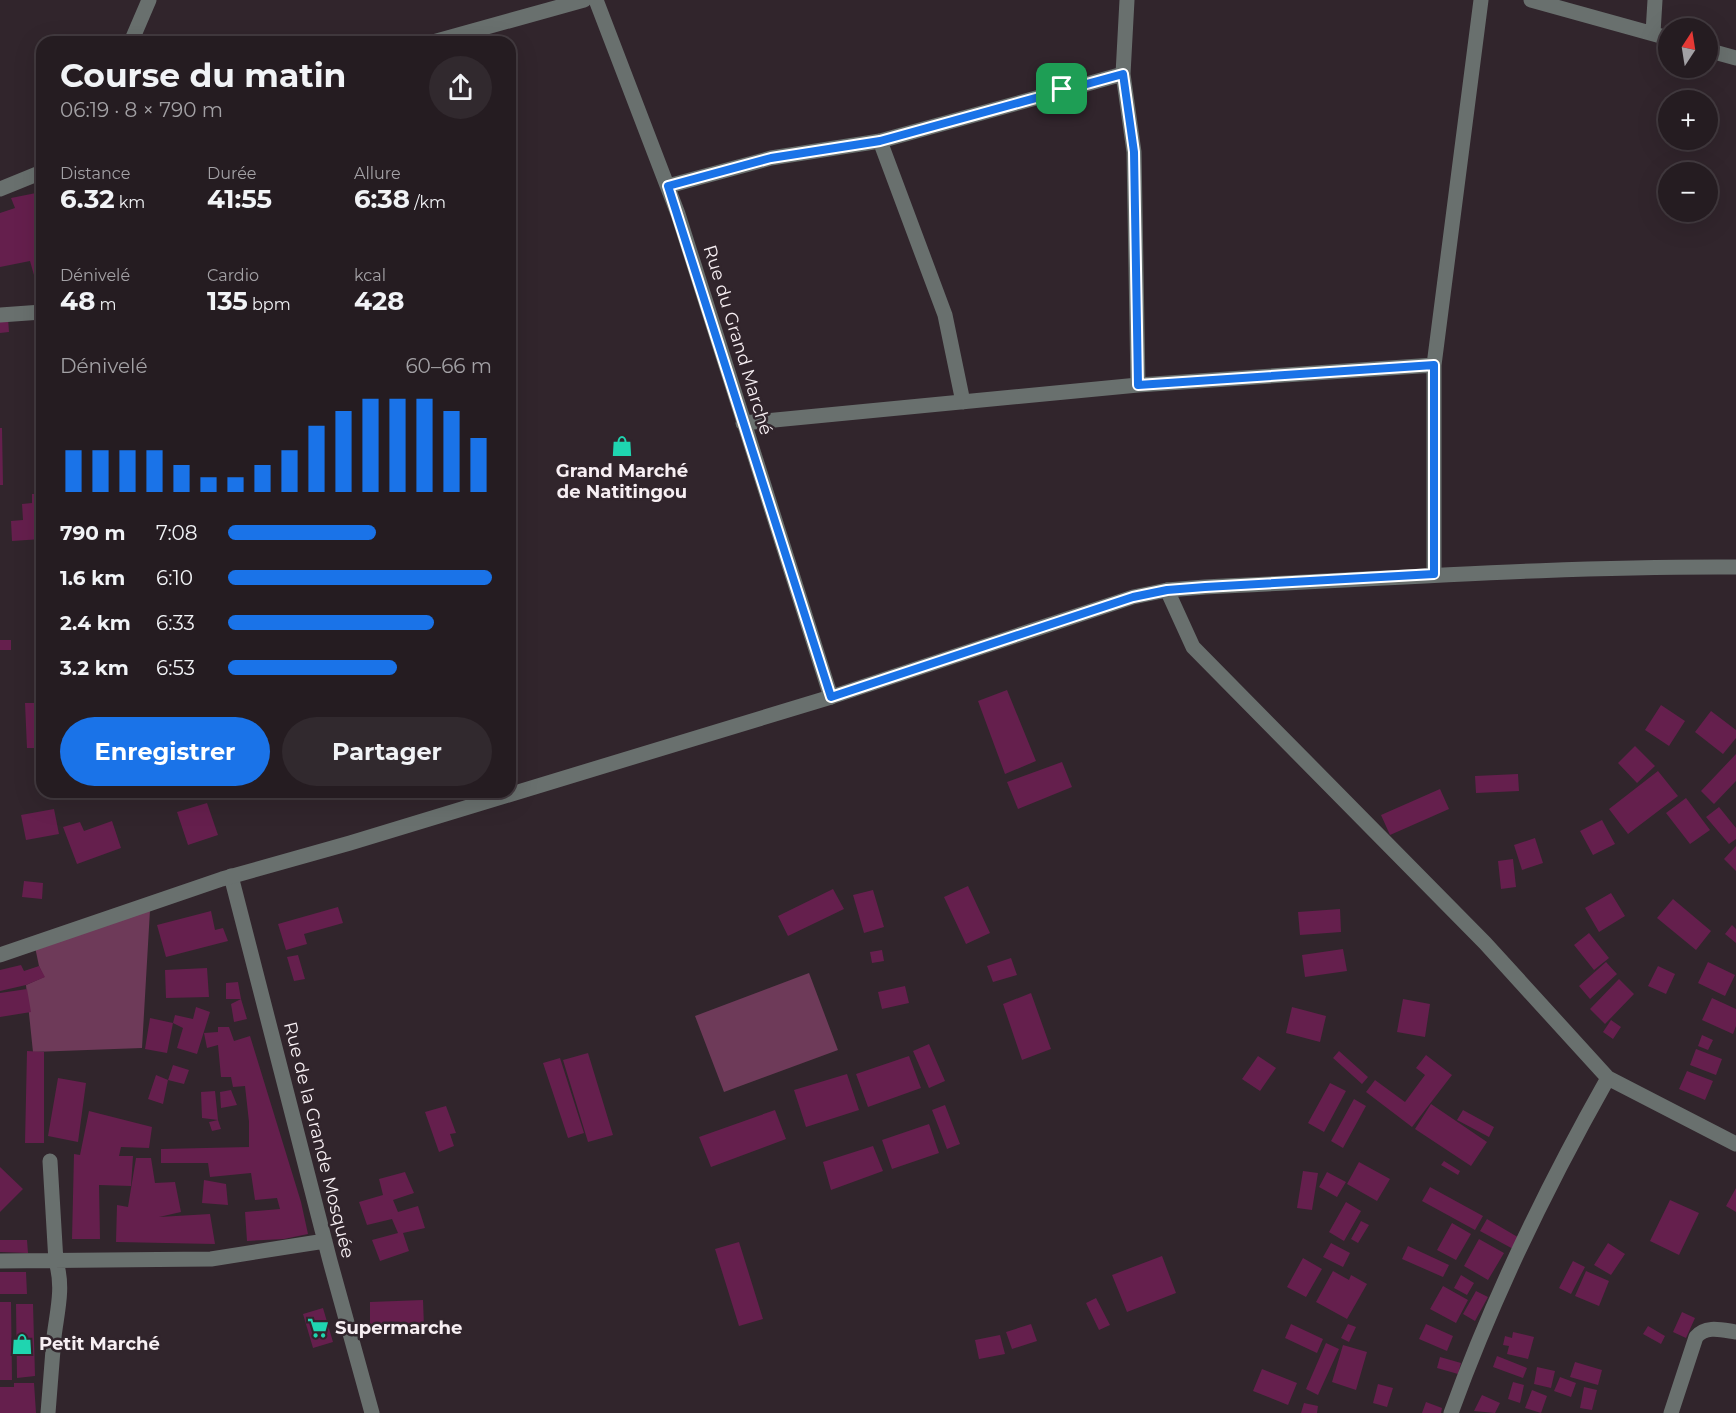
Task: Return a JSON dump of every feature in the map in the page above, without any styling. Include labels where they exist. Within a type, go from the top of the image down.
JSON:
[{"type":"street","points":[[134,36],[149,0]]},
{"type":"street","points":[[455,36],[584,0]]},
{"type":"street","name":"Rue du Grand Marché","points":[[596,0],[668,186],[831,697]]},
{"type":"street","points":[[1127,0],[1123,74],[1134,152],[1138,385]]},
{"type":"street","points":[[1434,574],[1434,365],[1481,0]]},
{"type":"street","points":[[1531,0],[1658,35]]},
{"type":"street","points":[[1653,33],[1654,0]]},
{"type":"street","points":[[1718,53],[1736,58]]},
{"type":"street","points":[[668,186],[771,158],[880,141],[1123,74]]},
{"type":"street","points":[[880,141],[945,315],[963,402]]},
{"type":"street","points":[[0,189],[36,174]]},
{"type":"street","points":[[0,315],[36,312]]},
{"type":"street","points":[[743,423],[1138,385],[1434,365]]},
{"type":"street","points":[[516,793],[831,697],[1133,597],[1167,590],[1434,574],[1659,566],[1736,567]]},
{"type":"street","points":[[1167,590],[1193,647],[1469,927],[1608,1078],[1736,1144]]},
{"type":"street","points":[[0,955],[231,876],[498,798]]},
{"type":"street","name":"Rue de la Grande Mosquée","points":[[231,876],[372,1413]]},
{"type":"street","points":[[1450,1413],[1476,1342],[1514,1258],[1579,1129],[1608,1078]]},
{"type":"street","points":[[48,1413],[58,1315],[59,1274],[56,1262],[50,1161]]},
{"type":"street","points":[[0,1261],[211,1259],[325,1241]]},
{"type":"street","points":[[1671,1413],[1696,1337],[1701,1332],[1711,1329],[1736,1332]]},
{"type":"shaded area","points":[[150,910],[142,1048],[33,1052],[26,985],[44,977],[35,947]]},
{"type":"shaded area","points":[[809,973],[838,1050],[724,1092],[695,1016]]},
{"type":"building","points":[[36,193],[36,282],[30,261],[0,267],[0,213],[15,208],[11,198]]},
{"type":"building","points":[[0,318],[8,318],[9,332],[0,333]]},
{"type":"building","points":[[0,428],[2,428],[3,485],[0,485]]},
{"type":"building","points":[[32,494],[36,494],[36,539],[12,541],[11,521],[23,520],[22,504],[32,503]]},
{"type":"building","points":[[0,640],[11,640],[11,650],[0,650]]},
{"type":"building","points":[[1007,690],[1036,761],[1005,774],[978,701]]},
{"type":"building","points":[[25,703],[36,703],[36,748],[27,748]]},
{"type":"building","points":[[1661,705],[1685,721],[1669,746],[1645,730]]},
{"type":"building","points":[[1711,711],[1736,730],[1736,738],[1723,754],[1695,732]]},
{"type":"building","points":[[1635,746],[1655,766],[1637,783],[1618,763]]},
{"type":"building","points":[[1736,754],[1736,781],[1714,804],[1701,791]]},
{"type":"building","points":[[1062,762],[1072,787],[1018,809],[1007,782]]},
{"type":"building","points":[[1658,771],[1678,796],[1628,834],[1609,809]]},
{"type":"building","points":[[1518,774],[1519,791],[1476,793],[1475,776]]},
{"type":"building","points":[[1440,789],[1449,809],[1390,835],[1381,815]]},
{"type":"building","points":[[1686,798],[1710,830],[1690,844],[1666,813]]},
{"type":"building","points":[[207,803],[218,835],[188,845],[177,812]]},
{"type":"building","points":[[1719,807],[1736,828],[1736,839],[1729,844],[1706,817]]},
{"type":"building","points":[[54,809],[59,834],[26,840],[21,815]]},
{"type":"building","points":[[1602,820],[1615,844],[1593,855],[1580,831]]},
{"type":"building","points":[[112,821],[121,848],[77,864],[63,827],[80,822],[84,831]]},
{"type":"building","points":[[1535,838],[1543,863],[1522,870],[1514,845]]},
{"type":"building","points":[[1736,846],[1736,871],[1724,859]]},
{"type":"building","points":[[1513,859],[1516,887],[1501,889],[1498,861]]},
{"type":"building","points":[[24,881],[43,883],[42,899],[22,897]]},
{"type":"building","points":[[968,886],[990,933],[966,944],[944,897]]},
{"type":"building","points":[[833,889],[844,909],[788,936],[778,916]]},
{"type":"building","points":[[873,890],[884,927],[864,933],[853,895]]},
{"type":"building","points":[[1611,893],[1625,916],[1599,932],[1585,908]]},
{"type":"building","points":[[1673,899],[1711,931],[1696,950],[1657,918]]},
{"type":"building","points":[[338,907],[343,923],[304,934],[307,944],[286,950],[278,924]]},
{"type":"building","points":[[1340,909],[1341,932],[1300,935],[1298,912]]},
{"type":"building","points":[[211,911],[215,930],[223,928],[228,941],[166,957],[157,925]]},
{"type":"building","points":[[1732,925],[1736,929],[1736,943],[1725,934]]},
{"type":"building","points":[[1589,933],[1609,958],[1594,970],[1574,945]]},
{"type":"building","points":[[1343,949],[1347,971],[1305,977],[1302,955]]},
{"type":"building","points":[[882,950],[884,961],[872,963],[870,952]]},
{"type":"building","points":[[298,955],[305,979],[294,981],[287,957]]},
{"type":"building","points":[[1011,958],[1017,975],[993,982],[987,966]]},
{"type":"building","points":[[1606,962],[1617,974],[1590,999],[1579,986]]},
{"type":"building","points":[[1708,962],[1735,975],[1725,996],[1698,983]]},
{"type":"building","points":[[21,965],[24,971],[39,966],[45,977],[26,985],[0,991],[0,970]]},
{"type":"building","points":[[1658,966],[1675,974],[1666,994],[1648,986]]},
{"type":"building","points":[[207,968],[209,997],[166,998],[165,970]]},
{"type":"building","points":[[1619,979],[1634,994],[1605,1024],[1590,1009]]},
{"type":"building","points":[[238,982],[241,999],[226,999],[226,983]]},
{"type":"building","points":[[905,986],[909,1003],[882,1009],[878,992]]},
{"type":"building","points":[[27,989],[31,1012],[0,1017],[0,993]]},
{"type":"building","points":[[1031,993],[1051,1049],[1022,1060],[1003,1004]]},
{"type":"building","points":[[1712,998],[1736,1009],[1736,1026],[1733,1034],[1702,1020]]},
{"type":"building","points":[[241,999],[247,1019],[234,1022],[231,1004]]},
{"type":"building","points":[[1403,999],[1430,1004],[1425,1037],[1397,1032]]},
{"type":"building","points":[[196,1007],[210,1012],[197,1054],[177,1048],[183,1028],[173,1023],[175,1015],[193,1019]]},
{"type":"building","points":[[1292,1007],[1326,1016],[1320,1042],[1286,1033]]},
{"type":"building","points":[[150,1018],[173,1023],[167,1053],[145,1049]]},
{"type":"building","points":[[1611,1020],[1621,1027],[1613,1039],[1603,1032]]},
{"type":"building","points":[[218,1027],[229,1027],[234,1041],[250,1036],[301,1202],[308,1234],[284,1239],[247,1241],[245,1212],[280,1209],[277,1198],[255,1200],[251,1173],[210,1177],[208,1163],[161,1163],[161,1149],[249,1147],[245,1086],[233,1087],[231,1077],[221,1077],[218,1045],[207,1048],[204,1033],[218,1032]]},
{"type":"building","points":[[1702,1035],[1713,1040],[1708,1050],[1698,1046]]},
{"type":"building","points":[[929,1044],[945,1081],[929,1088],[913,1051]]},
{"type":"building","points":[[1696,1049],[1722,1059],[1716,1075],[1690,1065]]},
{"type":"building","points":[[27,1051],[44,1052],[44,1143],[25,1143]]},
{"type":"building","points":[[1339,1051],[1368,1077],[1362,1084],[1333,1058]]},
{"type":"building","points":[[588,1053],[613,1135],[588,1142],[563,1060]]},
{"type":"building","points":[[1426,1055],[1452,1075],[1412,1127],[1366,1092],[1375,1080],[1405,1102],[1425,1075],[1416,1068]]},
{"type":"building","points":[[909,1056],[921,1088],[868,1107],[856,1074]]},
{"type":"building","points":[[1258,1056],[1276,1068],[1260,1091],[1242,1079]]},
{"type":"building","points":[[560,1058],[584,1133],[568,1138],[543,1063]]},
{"type":"building","points":[[173,1065],[189,1070],[184,1084],[168,1080]]},
{"type":"building","points":[[1687,1071],[1713,1081],[1705,1100],[1679,1089]]},
{"type":"building","points":[[847,1074],[859,1110],[806,1127],[794,1090]]},
{"type":"building","points":[[156,1075],[168,1080],[163,1104],[148,1099]]},
{"type":"building","points":[[58,1078],[86,1083],[78,1142],[48,1136]]},
{"type":"building","points":[[1330,1083],[1346,1091],[1324,1132],[1308,1123]]},
{"type":"building","points":[[231,1090],[237,1105],[221,1108],[220,1092]]},
{"type":"building","points":[[215,1091],[218,1120],[202,1118],[201,1092]]},
{"type":"building","points":[[1354,1099],[1366,1106],[1343,1148],[1331,1141]]},
{"type":"building","points":[[1431,1104],[1487,1142],[1471,1166],[1415,1129]]},
{"type":"building","points":[[945,1105],[960,1144],[947,1149],[932,1110]]},
{"type":"building","points":[[446,1106],[456,1133],[450,1134],[454,1146],[439,1152],[425,1112]]},
{"type":"building","points":[[775,1110],[786,1139],[711,1167],[699,1137]]},
{"type":"building","points":[[1463,1110],[1494,1127],[1489,1137],[1457,1120]]},
{"type":"building","points":[[89,1111],[152,1127],[149,1148],[121,1147],[119,1156],[133,1156],[131,1186],[99,1185],[100,1239],[72,1239],[74,1154],[80,1155]]},
{"type":"building","points":[[218,1120],[221,1129],[212,1131],[209,1122]]},
{"type":"building","points":[[929,1124],[939,1153],[892,1169],[882,1140]]},
{"type":"building","points":[[873,1146],[883,1171],[831,1190],[823,1162]]},
{"type":"building","points":[[136,1158],[151,1158],[155,1183],[175,1182],[181,1212],[159,1217],[210,1214],[215,1244],[116,1242],[117,1205],[128,1207]]},
{"type":"building","points":[[1444,1161],[1460,1171],[1458,1175],[1441,1165]]},
{"type":"building","points":[[1359,1162],[1390,1179],[1377,1201],[1347,1184]]},
{"type":"building","points":[[0,1167],[23,1189],[0,1212]]},
{"type":"building","points":[[1303,1171],[1318,1173],[1312,1210],[1297,1208]]},
{"type":"building","points":[[405,1172],[414,1193],[393,1200],[398,1212],[418,1206],[425,1228],[403,1233],[409,1251],[380,1261],[372,1240],[398,1233],[392,1219],[367,1225],[359,1202],[383,1195],[379,1179]]},
{"type":"building","points":[[1327,1172],[1346,1182],[1337,1197],[1319,1187]]},
{"type":"building","points":[[204,1180],[226,1184],[228,1205],[202,1203]]},
{"type":"building","points":[[1430,1187],[1483,1216],[1475,1230],[1422,1201]]},
{"type":"building","points":[[1736,1188],[1736,1212],[1726,1206]]},
{"type":"building","points":[[1670,1200],[1699,1213],[1679,1255],[1650,1241]]},
{"type":"building","points":[[1346,1202],[1361,1211],[1344,1241],[1329,1232]]},
{"type":"building","points":[[1487,1219],[1521,1239],[1515,1250],[1480,1231]]},
{"type":"building","points":[[1361,1221],[1369,1225],[1358,1243],[1351,1239]]},
{"type":"building","points":[[1452,1223],[1471,1234],[1456,1260],[1437,1250]]},
{"type":"building","points":[[1479,1239],[1504,1253],[1488,1280],[1464,1266]]},
{"type":"building","points":[[0,1240],[27,1240],[28,1253],[0,1252]]},
{"type":"building","points":[[739,1242],[763,1319],[739,1326],[715,1249]]},
{"type":"building","points":[[1331,1243],[1350,1253],[1343,1267],[1323,1257]]},
{"type":"building","points":[[1608,1243],[1625,1254],[1611,1275],[1594,1265]]},
{"type":"building","points":[[1408,1246],[1449,1265],[1443,1277],[1402,1259]]},
{"type":"building","points":[[1162,1256],[1176,1293],[1127,1312],[1112,1275]]},
{"type":"building","points":[[1303,1258],[1322,1269],[1306,1297],[1287,1287]]},
{"type":"building","points":[[1573,1261],[1585,1267],[1571,1294],[1559,1288]]},
{"type":"building","points":[[1333,1271],[1349,1280],[1351,1275],[1367,1284],[1347,1319],[1316,1302]]},
{"type":"building","points":[[1586,1271],[1609,1281],[1599,1306],[1575,1296]]},
{"type":"building","points":[[0,1272],[26,1272],[27,1294],[0,1294]]},
{"type":"building","points":[[1461,1275],[1474,1283],[1467,1295],[1454,1288]]},
{"type":"building","points":[[1443,1286],[1468,1300],[1456,1323],[1430,1309]]},
{"type":"building","points":[[1476,1291],[1488,1297],[1475,1321],[1463,1314]]},
{"type":"building","points":[[1096,1298],[1110,1325],[1099,1330],[1086,1303]]},
{"type":"building","points":[[423,1300],[424,1327],[370,1328],[370,1302]]},
{"type":"building","points":[[0,1302],[11,1302],[12,1380],[0,1380]]},
{"type":"building","points":[[16,1304],[33,1304],[35,1376],[17,1378]]},
{"type":"building","name":"Supermarche","points":[[323,1308],[333,1342],[313,1348],[303,1314]]},
{"type":"building","points":[[1682,1312],[1695,1318],[1686,1338],[1673,1332]]},
{"type":"building","points":[[1031,1324],[1037,1341],[1012,1349],[1006,1332]]},
{"type":"building","points":[[1291,1324],[1323,1339],[1317,1353],[1285,1338]]},
{"type":"building","points":[[1348,1324],[1356,1327],[1349,1342],[1341,1338]]},
{"type":"building","points":[[1426,1324],[1453,1336],[1447,1351],[1419,1339]]},
{"type":"building","points":[[1648,1326],[1665,1336],[1661,1344],[1643,1334]]},
{"type":"building","points":[[1513,1332],[1534,1337],[1528,1359],[1507,1354],[1509,1346],[1503,1345],[1505,1336],[1512,1338]]},
{"type":"building","points":[[1000,1335],[1005,1354],[979,1359],[975,1340]]},
{"type":"building","points":[[1326,1343],[1339,1349],[1318,1395],[1306,1389]]},
{"type":"building","points":[[1343,1345],[1367,1352],[1356,1390],[1332,1382]]},
{"type":"building","points":[[1497,1356],[1527,1368],[1523,1378],[1493,1367]]},
{"type":"building","points":[[1440,1357],[1461,1363],[1458,1374],[1437,1368]]},
{"type":"building","points":[[1575,1362],[1602,1370],[1598,1385],[1570,1377]]},
{"type":"building","points":[[1537,1367],[1555,1371],[1551,1388],[1534,1384]]},
{"type":"building","points":[[1262,1369],[1297,1383],[1288,1405],[1253,1391]]},
{"type":"building","points":[[1560,1377],[1576,1383],[1571,1397],[1554,1391]]},
{"type":"building","points":[[1513,1382],[1524,1385],[1520,1403],[1508,1399]]},
{"type":"building","points":[[14,1383],[34,1383],[36,1413],[0,1413],[0,1387],[14,1387]]},
{"type":"building","points":[[1378,1384],[1393,1388],[1387,1407],[1373,1403]]},
{"type":"building","points":[[1584,1387],[1597,1390],[1592,1410],[1580,1408]]},
{"type":"building","points":[[1532,1390],[1547,1396],[1541,1413],[1525,1408]]},
{"type":"building","points":[[1482,1395],[1500,1403],[1495,1413],[1474,1411]]},
{"type":"building","points":[[1426,1402],[1442,1408],[1441,1413],[1422,1413]]},
{"type":"building","points":[[1304,1403],[1318,1406],[1317,1413],[1301,1413]]},
{"type":"place","name":"Grand Marché de Natitingou","points":[[622,446]]},
{"type":"place","name":"Supermarche","points":[[318,1328]]},
{"type":"place","name":"Petit Marché","points":[[22,1344]]},
{"type":"route","points":[[1123,74],[1134,152],[1138,385],[1434,365],[1434,574],[1167,590],[1133,597],[831,697],[668,186],[771,158],[880,141],[1062,89],[1123,74]]}]
